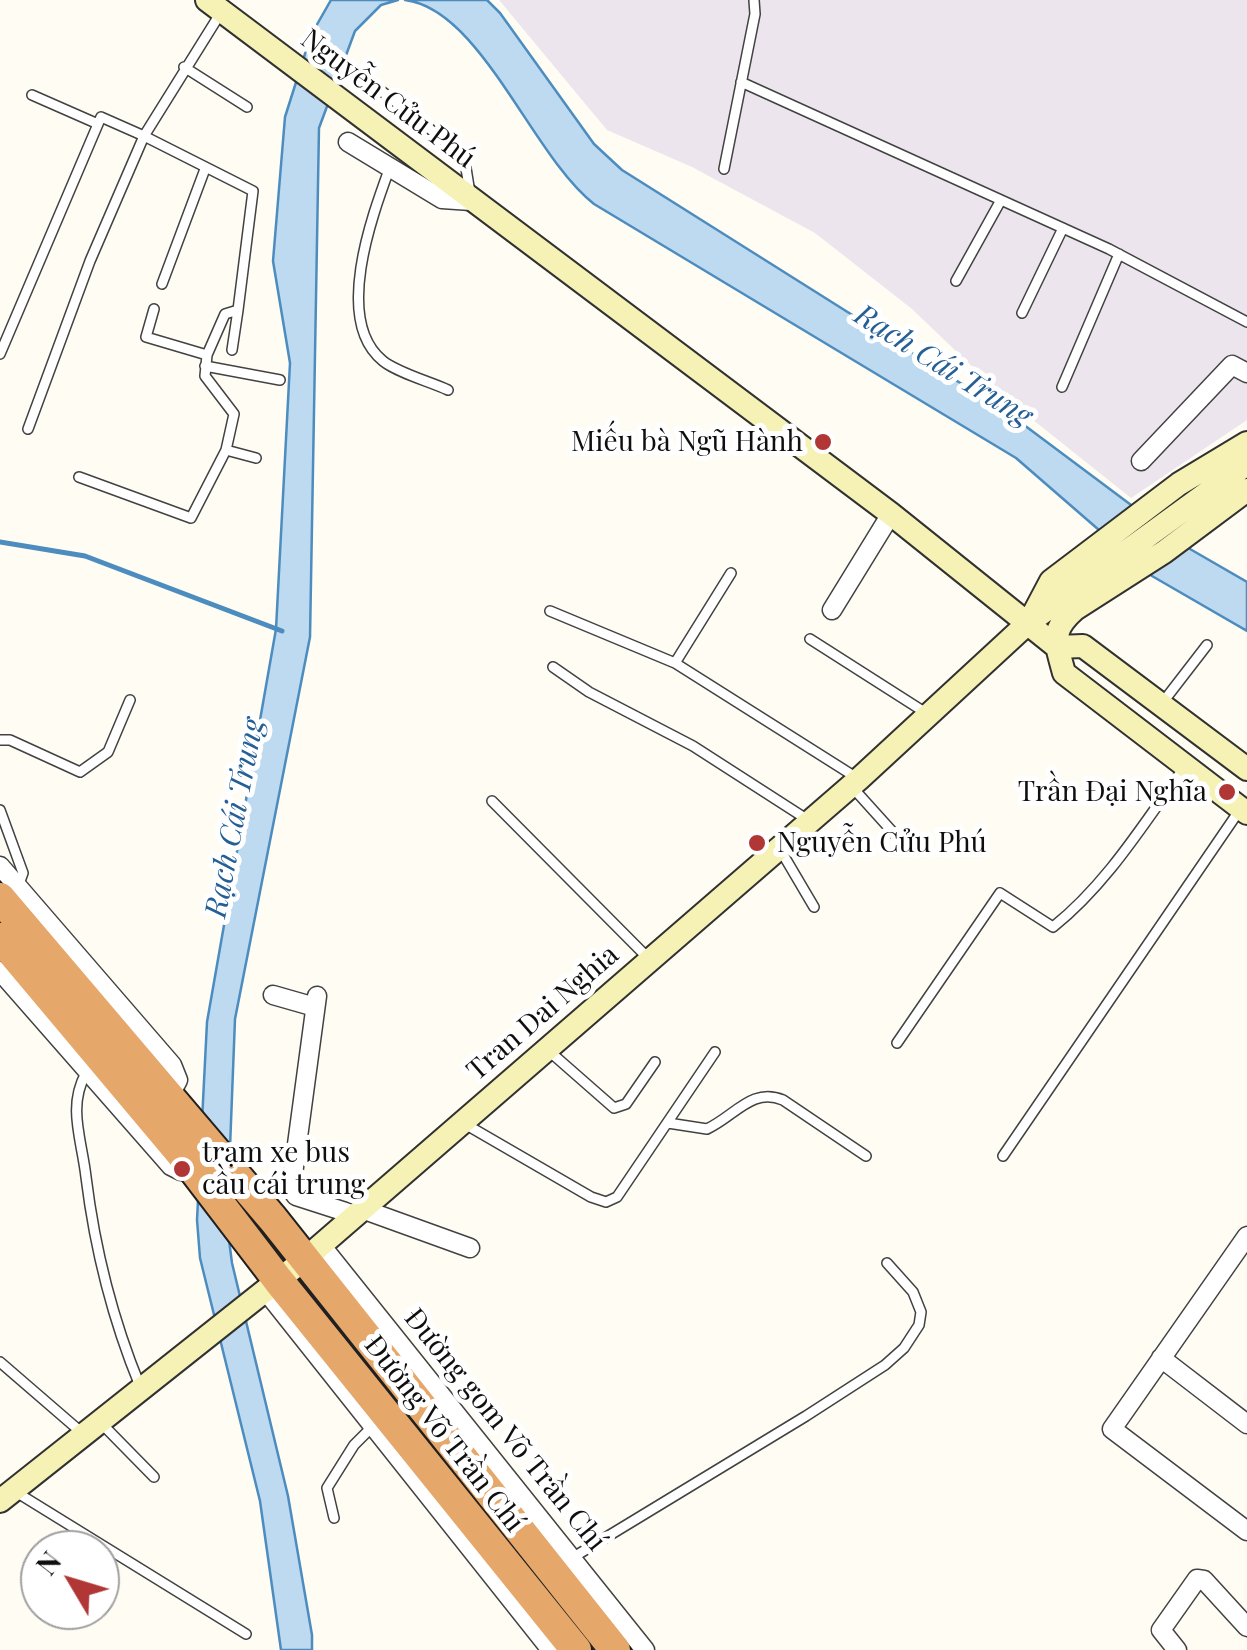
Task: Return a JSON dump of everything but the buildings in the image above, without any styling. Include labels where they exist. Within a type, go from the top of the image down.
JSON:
[{"type":"highway","name":"Đường Võ Trần Chí","points":[[9,892],[273,1218],[313,1252],[615,1650]]},
{"type":"highway","points":[[0,938],[189,1164]]},
{"type":"highway","name":"Đường Võ Trần Chí","points":[[189,1164],[246,1239],[266,1289],[576,1650]]},
{"type":"main road","name":"Nguyễn Cửu Phú","points":[[214,6],[891,514],[1057,647],[1064,673],[1244,811]]},
{"type":"main road","points":[[1057,647],[1058,627],[1179,484],[1247,443]]},
{"type":"main road","points":[[1193,517],[1247,464]]},
{"type":"main road","points":[[998,598],[1022,600],[1051,581],[1115,559],[1247,490]]},
{"type":"main road","name":"Tran Dai Nghia","points":[[7,1496],[313,1252],[855,783],[1028,623],[1115,559]]},
{"type":"main road","points":[[1028,623],[1051,581]]},
{"type":"main road","points":[[1028,623],[1075,609]]},
{"type":"main road","name":"Nguyễn Cửu Phú","points":[[1057,647],[1083,646],[1247,769]]},
{"type":"street","points":[[348,142],[442,199],[471,201]]},
{"type":"street","points":[[1141,461],[1232,364],[1247,374]]},
{"type":"street","points":[[832,610],[891,514]]},
{"type":"street","points":[[0,866],[9,892]]},
{"type":"street","points":[[0,971],[171,1166],[181,1171],[189,1164]]},
{"type":"street","points":[[273,995],[316,1002],[291,1189],[296,1196],[470,1248]]},
{"type":"street","points":[[1247,1236],[1114,1425],[1113,1433],[1247,1530]]},
{"type":"street","name":"Đường gom Võ Trần Chí","points":[[313,1252],[646,1650]]},
{"type":"street","points":[[1161,1358],[1247,1424]]},
{"type":"street","points":[[380,1420],[551,1650]]},
{"type":"street","points":[[1178,1650],[1164,1635],[1163,1624],[1197,1579],[1204,1580],[1247,1627]]},
{"type":"lane","points":[[724,169],[756,14],[754,0]]},
{"type":"lane","points":[[28,429],[90,261],[144,136],[214,6]]},
{"type":"lane","points":[[184,67],[248,107]]},
{"type":"lane","points":[[356,71],[444,140],[465,162],[471,201]]},
{"type":"lane","points":[[741,82],[1119,254],[1247,322]]},
{"type":"lane","points":[[32,95],[98,124]]},
{"type":"lane","points":[[0,354],[101,116],[253,191],[232,350]]},
{"type":"lane","points":[[390,167],[370,223],[358,298],[362,332],[383,361],[448,390]]},
{"type":"lane","points":[[162,284],[205,169]]},
{"type":"lane","points":[[956,282],[1001,200]]},
{"type":"lane","points":[[1022,313],[1063,228]]},
{"type":"lane","points":[[1062,387],[1119,254]]},
{"type":"lane","points":[[154,309],[146,337],[206,361],[280,380]]},
{"type":"lane","points":[[79,477],[191,518],[226,450],[234,414],[208,382],[206,361],[226,314],[238,310]]},
{"type":"lane","points":[[226,450],[256,458]]},
{"type":"lane","points":[[675,663],[731,573]]},
{"type":"lane","points":[[550,611],[675,663],[855,783],[899,839]]},
{"type":"lane","points":[[810,638],[928,714]]},
{"type":"lane","points":[[1162,704],[1206,644]]},
{"type":"lane","points":[[553,667],[589,692],[692,746],[811,821]]},
{"type":"lane","points":[[0,740],[10,740],[80,772],[108,752],[130,700]]},
{"type":"lane","points":[[896,1042],[1000,893],[1053,927],[1119,858],[1186,766]]},
{"type":"lane","points":[[492,801],[650,960]]},
{"type":"lane","points":[[0,810],[22,873],[9,892]]},
{"type":"lane","points":[[1003,1156],[1244,811]]},
{"type":"lane","points":[[779,848],[814,907]]},
{"type":"lane","points":[[546,1050],[614,1108],[626,1104],[655,1062]]},
{"type":"lane","points":[[462,1122],[606,1202],[617,1197],[715,1052]]},
{"type":"lane","points":[[86,1072],[75,1105],[90,1219],[114,1315],[141,1389]]},
{"type":"lane","points":[[668,1124],[707,1130],[759,1095],[770,1095],[866,1156]]},
{"type":"lane","points":[[572,1558],[806,1416],[885,1365],[904,1348],[919,1325],[920,1312],[913,1292],[887,1263]]},
{"type":"lane","points":[[0,1362],[154,1477]]},
{"type":"lane","points":[[334,1518],[328,1488],[354,1444],[380,1420]]},
{"type":"lane","points":[[7,1496],[246,1634]]},
{"type":"shaded area","points":[[499,0],[1247,0],[1247,420],[1131,498],[1003,396],[912,309],[815,233],[692,167],[607,130]]},
{"type":"water","points":[[331,0],[398,0],[381,5],[355,31],[319,128],[310,637],[235,1019],[227,1225],[232,1263],[288,1496],[312,1635],[312,1650],[281,1650],[260,1501],[200,1258],[197,1220],[207,1022],[276,629],[290,363],[273,261],[285,117],[311,35]]},
{"type":"water","points":[[405,0],[487,0],[594,144],[622,170],[1008,413],[1190,549],[1247,582],[1247,631],[1152,576],[1016,458],[594,204],[571,182],[505,87],[458,29],[432,9]]},
{"type":"waterway","points":[[0,542],[85,556],[282,631]]},
{"type":"place","name":"Miếu bà Ngũ Hành","points":[[823,442]]},
{"type":"place","name":"Trần Đại Nghĩa","points":[[1227,792]]},
{"type":"place","name":"Nguyễn Cửu Phú","points":[[757,843]]},
{"type":"place","name":"trạm xe bus cầu cái trung","points":[[182,1169]]},
{"type":"water label","name":"Rạch Cái Trung","points":[[943,366]]},
{"type":"water label","name":"Rạch Cái Trung","points":[[235,818]]}]
